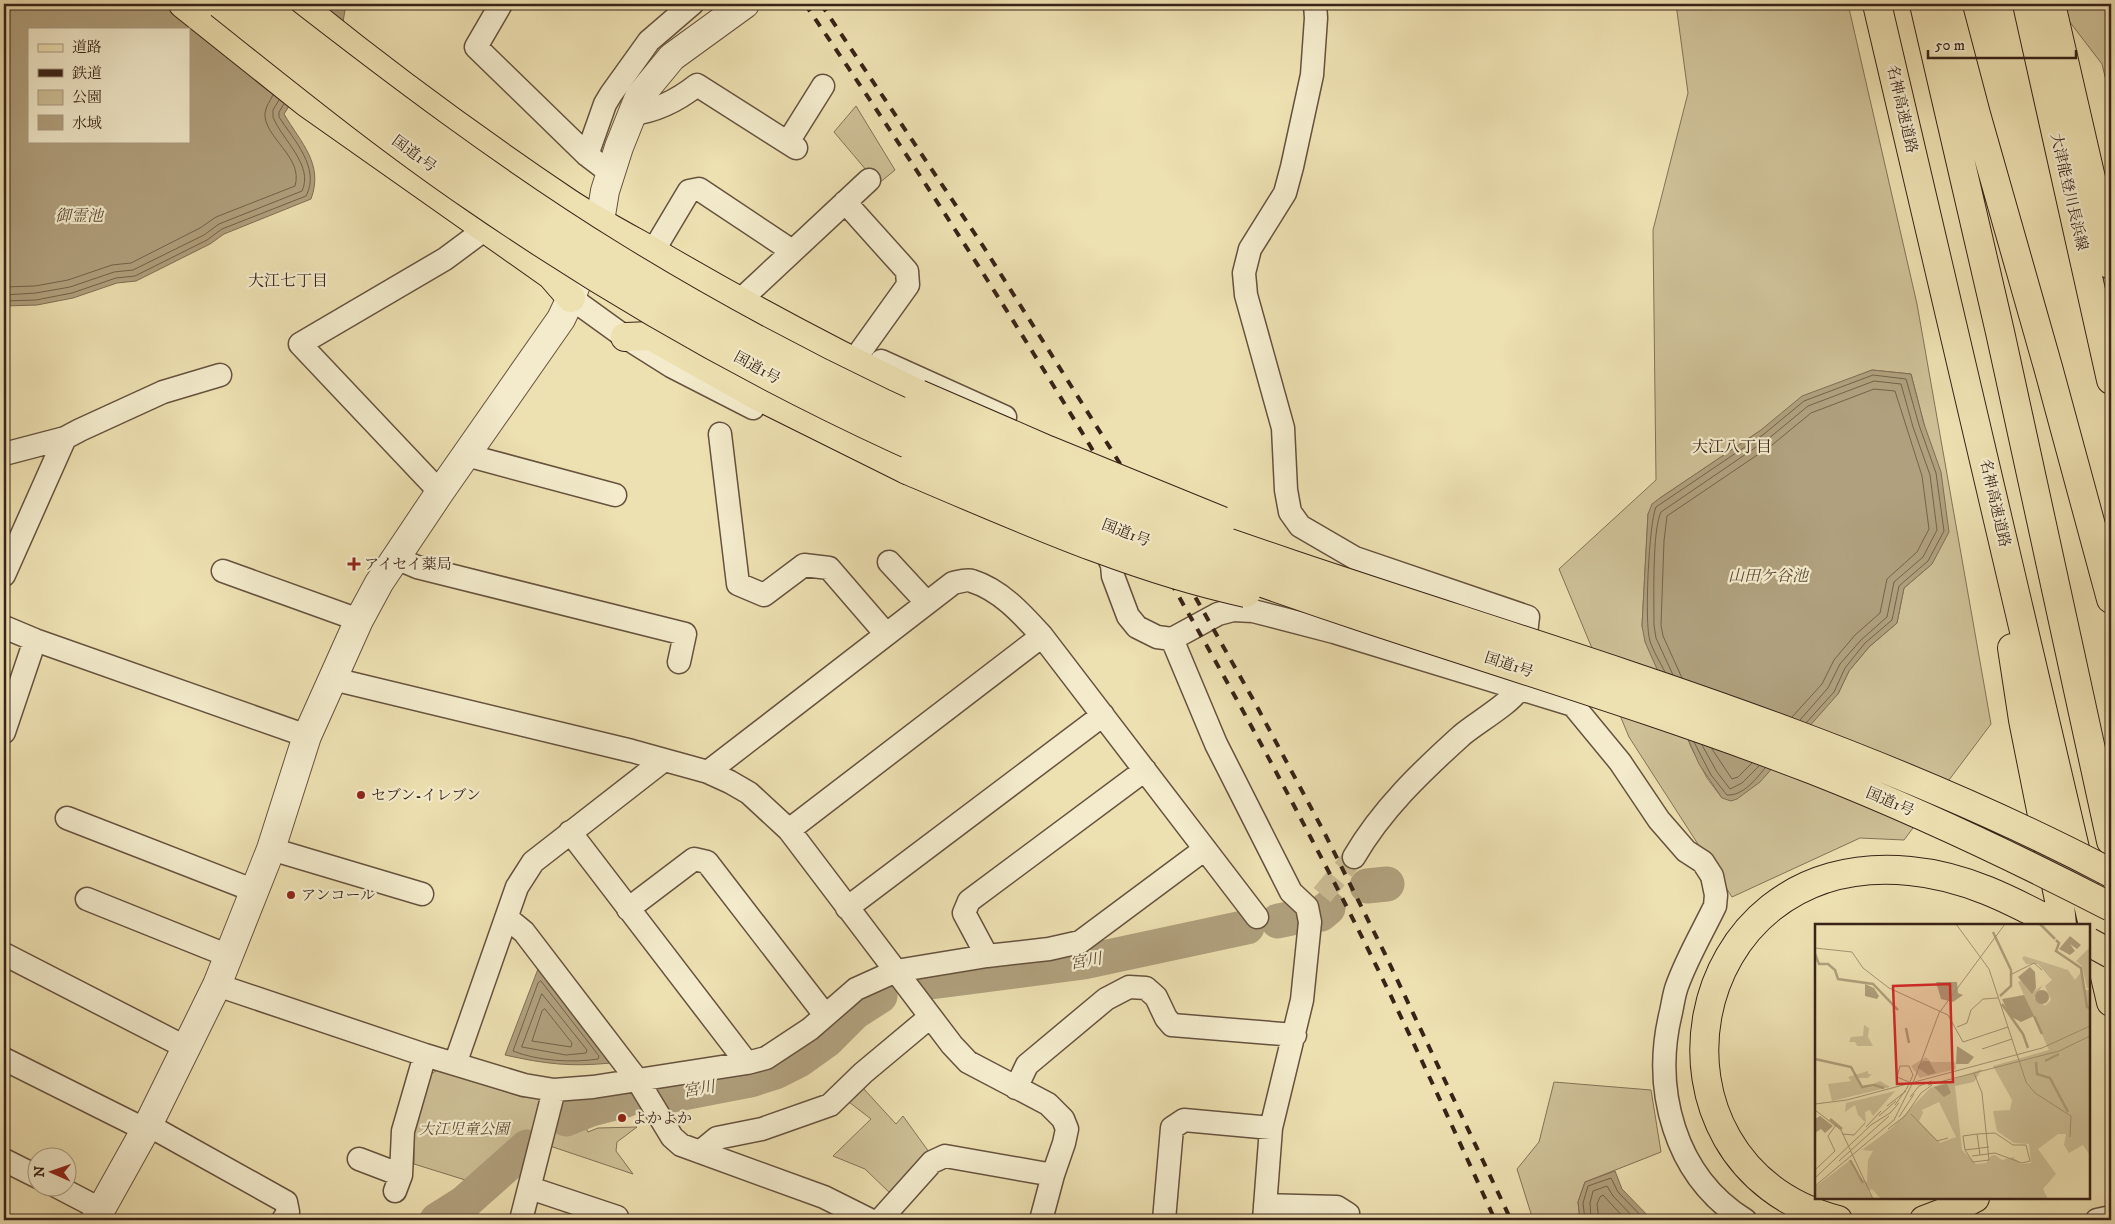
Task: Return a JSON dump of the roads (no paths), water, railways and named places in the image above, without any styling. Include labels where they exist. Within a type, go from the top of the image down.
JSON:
[{"type":"main road","points":[[183,4],[307,103],[484,230],[551,275],[571,298]]},
{"type":"main road","name":"国道1号","points":[[220,4],[354,110],[473,197],[602,280],[692,333],[804,394],[919,450],[1028,496],[1202,562],[1601,694],[1810,769],[1892,802],[1970,837],[2111,907]]},
{"type":"main road","name":"国道1号","points":[[261,4],[385,100],[550,216],[640,272],[816,370],[930,424],[1037,471],[1176,524],[1666,689],[1835,750],[1997,817],[2111,873]]},
{"type":"main road","points":[[299,4],[351,46],[456,125],[569,203],[746,306],[844,358],[919,394],[1048,450],[1221,521],[1333,578]]},
{"type":"main road","name":"名神高速道路","points":[[1877,4],[2111,1002]]},
{"type":"main road","points":[[1924,4],[2000,332],[2111,841]]},
{"type":"main road","points":[[1947,4],[2111,598]]},
{"type":"main road","name":"大津能登川長浜線","points":[[2027,4],[2111,380]]},
{"type":"main road","name":"大津能登川長浜線","points":[[2051,4],[2111,265]]},
{"type":"main road","points":[[625,337],[651,336],[754,394],[907,470],[1032,523],[1201,583],[1373,620]]},
{"type":"main road","points":[[1972,405],[2023,720],[2060,904],[2062,924]]},
{"type":"main road","points":[[1838,1220],[1792,1202],[1762,1181],[1735,1150],[1716,1114],[1706,1075],[1705,1031],[1708,1009],[1714,988],[1730,954],[1761,915],[1784,898],[1826,878],[1853,872],[1891,870],[1930,874],[1967,883],[2015,902],[2056,924]]},
{"type":"main road","points":[[2090,943],[2111,954]]},
{"type":"main road","points":[[1924,1220],[1973,1199]]},
{"type":"street","points":[[501,4],[476,47],[587,155],[612,174]]},
{"type":"street","points":[[587,155],[605,104],[611,94],[650,41],[692,4]]},
{"type":"street","points":[[71,1196],[99,1215],[147,1128],[217,986],[271,849],[307,736],[359,620],[396,558],[440,492],[561,320],[605,224],[605,190],[612,174],[619,147],[639,97],[672,57],[745,4]]},
{"type":"street","points":[[1315,4],[1316,18],[1312,75],[1292,167],[1284,194],[1250,249],[1244,273],[1246,295],[1283,428],[1286,490],[1290,512],[1300,526],[1355,558],[1528,617],[1519,688],[1504,703],[1464,734],[1395,800],[1370,829],[1354,857]]},
{"type":"street","points":[[632,114],[650,112],[683,96],[697,85],[792,145],[823,86]]},
{"type":"street","points":[[748,293],[869,180]]},
{"type":"street","points":[[658,243],[689,190],[699,189],[792,251]]},
{"type":"street","points":[[845,202],[907,271],[908,285],[860,352]]},
{"type":"street","points":[[605,224],[632,226],[658,243],[748,293],[860,352],[1046,435],[1058,443],[1112,565],[1113,576],[1125,609],[1137,627],[1158,637],[1172,639],[1218,614],[1233,610],[1253,612],[1334,632],[1573,705],[1620,762],[1659,820],[1686,851],[1703,862],[1712,876],[1716,895],[1715,906],[1676,987],[1666,1030],[1663,1070],[1668,1108],[1678,1142],[1700,1179],[1733,1213],[1744,1220]]},
{"type":"street","points":[[440,492],[300,344],[445,259],[484,230]]},
{"type":"street","points":[[571,298],[625,337],[671,366],[849,456],[1089,558],[1113,576]]},
{"type":"street","points":[[4,454],[65,438],[163,392],[220,375]]},
{"type":"street","points":[[720,434],[717,479],[738,584],[764,595],[804,565],[829,568],[886,634]]},
{"type":"street","points":[[4,575],[65,438]]},
{"type":"street","points":[[466,455],[615,495]]},
{"type":"street","points":[[396,558],[417,567],[684,634],[679,662]]},
{"type":"street","points":[[1334,632],[1355,558]]},
{"type":"street","points":[[889,562],[927,603]]},
{"type":"street","points":[[222,571],[359,620]]},
{"type":"street","points":[[708,772],[953,583],[970,580],[998,595],[1019,610],[1042,636],[1257,917]]},
{"type":"street","points":[[4,627],[35,640],[307,736]]},
{"type":"street","points":[[789,830],[1042,636]]},
{"type":"street","points":[[1172,639],[1216,744],[1291,892],[1315,901],[1310,922],[1304,980],[1295,1035],[1271,1128],[1264,1212],[1337,1207],[1348,1214],[1347,1220]]},
{"type":"street","points":[[4,732],[35,640]]},
{"type":"street","points":[[333,679],[708,772],[750,794],[789,830],[930,1017],[968,1062],[1048,1104],[1063,1119],[1067,1129],[1064,1143],[1041,1220]]},
{"type":"street","points":[[847,908],[1103,715]]},
{"type":"street","points":[[455,1064],[517,887],[532,862],[664,760]]},
{"type":"street","points":[[987,956],[964,913],[969,901],[1145,770]]},
{"type":"street","points":[[67,818],[255,891]]},
{"type":"street","points":[[570,832],[747,1063]]},
{"type":"street","points":[[271,849],[422,894]]},
{"type":"street","points":[[217,986],[425,1055],[524,1085],[554,1090],[593,1088],[747,1063],[766,1058],[810,1029],[856,989],[896,970],[987,956],[1050,949],[1080,942],[1205,849]]},
{"type":"street","points":[[628,909],[694,859],[707,862],[825,1015]]},
{"type":"street","points":[[87,899],[229,956]]},
{"type":"street","points":[[507,918],[524,932],[638,1081],[672,1137],[682,1145],[824,1197],[870,1220]]},
{"type":"street","points":[[4,954],[187,1048]]},
{"type":"street","points":[[1016,1088],[1027,1064],[1106,999],[1128,987],[1146,988],[1156,997],[1166,1018],[1172,1024],[1295,1035]]},
{"type":"street","points":[[700,1152],[717,1138],[762,1129],[830,1106],[863,1073],[930,1017]]},
{"type":"street","points":[[359,1160],[398,1183],[403,1131],[425,1055]]},
{"type":"street","points":[[4,1059],[147,1128],[286,1202],[288,1212],[283,1220]]},
{"type":"street","points":[[522,1220],[554,1090]]},
{"type":"street","points":[[1164,1220],[1172,1128],[1184,1120],[1271,1128]]},
{"type":"street","points":[[880,1220],[932,1162],[945,1156],[1053,1175]]},
{"type":"street","points":[[4,1160],[28,1172]]},
{"type":"street","points":[[530,1188],[617,1217]]},
{"type":"street","points":[[2097,1220],[2111,1217]]},
{"type":"water","name":"御霊池","points":[[4,4],[346,4],[343,22],[284,114],[309,154],[313,164],[315,175],[311,199],[224,234],[210,244],[136,281],[117,283],[73,298],[37,305],[4,306]]},
{"type":"water","name":"山田ケ谷池","points":[[1872,370],[1911,374],[1924,424],[1941,472],[1949,532],[1932,564],[1904,588],[1897,623],[1869,647],[1849,671],[1838,694],[1760,782],[1737,799],[1731,801],[1722,798],[1699,764],[1645,642],[1642,626],[1648,514],[1652,504],[1761,430],[1802,396]]},
{"type":"water","points":[[538,969],[611,1063],[558,1064],[505,1055]]},
{"type":"water","points":[[1615,1171],[1622,1189],[1652,1220],[1580,1220],[1578,1202],[1585,1182]]},
{"type":"waterway","name":"宮川","points":[[1367,886],[1387,884]]},
{"type":"waterway","name":"宮川","points":[[1321,914],[1328,908]]},
{"type":"waterway","name":"宮川","points":[[1278,921],[1297,917]]},
{"type":"waterway","name":"宮川","points":[[923,983],[1084,962],[1247,927]]},
{"type":"waterway","name":"宮川","points":[[672,1095],[750,1080],[775,1072],[799,1060],[827,1040],[855,1012],[880,996]]},
{"type":"waterway","name":"宮川","points":[[566,1119],[591,1109],[626,1100]]},
{"type":"waterway","name":"宮川","points":[[437,1220],[464,1203],[527,1147]]},
{"type":"tunnel","points":[[1322,895],[1354,857]]},
{"type":"railway","points":[[805,4],[941,207],[1006,310],[1071,414],[1195,625],[1312,840],[1384,981],[1495,1220]]},
{"type":"railway","points":[[821,4],[983,246],[1119,462],[1254,701],[1324,832],[1385,954],[1511,1220]]},
{"type":"place","name":"アイセイ薬局","points":[[354,564]]},
{"type":"place","name":"セブン-イレブン","points":[[361,795]]},
{"type":"place","name":"アンコール","points":[[291,895]]},
{"type":"place","name":"よかよか","points":[[622,1118]]},
{"type":"district","name":"大江七丁目","points":[[288,281]]},
{"type":"district","name":"大江八丁目","points":[[1732,447]]},
{"type":"park label","name":"大江児童公園","points":[[464,1129]]}]
